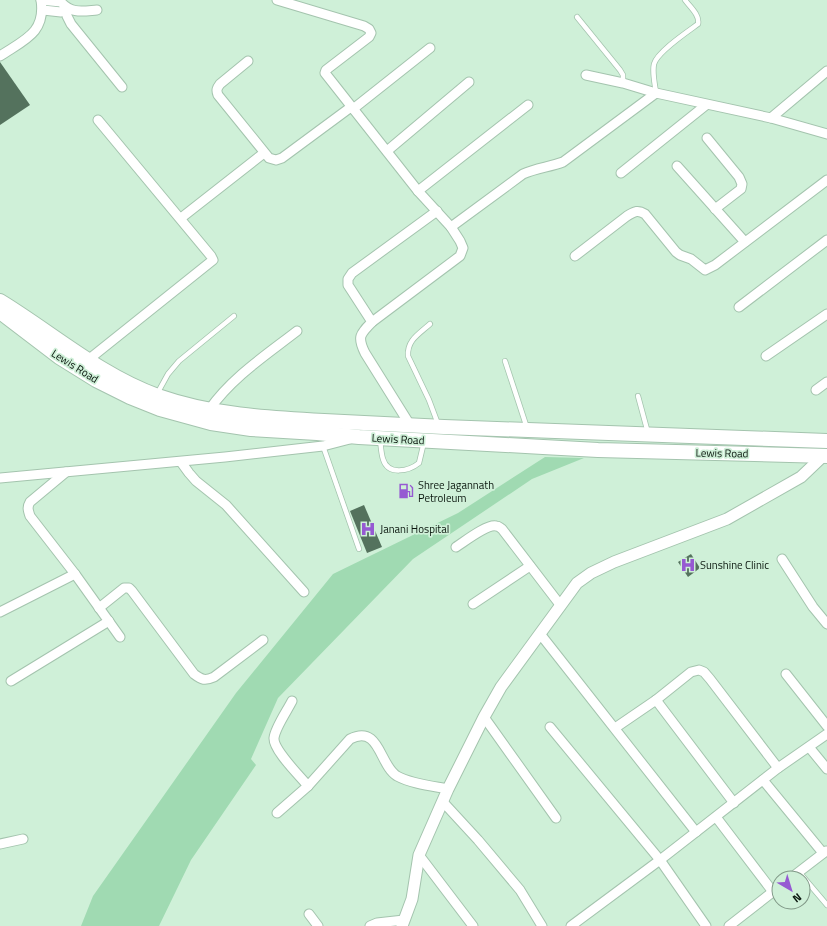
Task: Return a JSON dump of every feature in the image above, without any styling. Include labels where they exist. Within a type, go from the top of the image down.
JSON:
[{"type":"main road","name":"Lewis Road","points":[[0,301],[88,360],[134,386],[156,395],[209,410],[249,417],[598,433],[827,441]]},
{"type":"main road","name":"Lewis Road","points":[[0,312],[59,357],[90,376],[130,397],[160,409],[211,423],[251,429],[317,432],[359,437],[598,450],[825,456]]},
{"type":"main road","points":[[759,439],[760,454]]},
{"type":"street","points":[[0,56],[22,42],[36,30],[42,20],[43,10],[41,0],[61,2],[66,8],[75,12],[97,10]]},
{"type":"street","points":[[277,0],[364,26],[369,29],[371,33],[369,37],[326,70],[325,73],[418,190],[451,227],[463,248],[460,256],[372,322],[362,332],[360,338],[361,346],[410,425]]},
{"type":"street","points":[[43,10],[61,12],[66,8]]},
{"type":"street","points":[[66,8],[67,16],[71,24],[122,87]]},
{"type":"street","points":[[248,61],[220,84],[217,88],[218,95],[264,153],[270,158],[276,160],[282,158],[352,108],[430,48]]},
{"type":"street","points":[[586,75],[623,83],[656,93],[771,118],[827,134]]},
{"type":"street","points":[[771,118],[826,75]]},
{"type":"street","points":[[387,152],[469,82]]},
{"type":"street","points":[[451,227],[523,174],[534,169],[554,166],[563,162],[656,93]]},
{"type":"street","points":[[621,173],[706,104]]},
{"type":"street","points":[[418,190],[528,105]]},
{"type":"street","points":[[88,360],[213,260],[181,218],[98,120]]},
{"type":"street","points":[[707,138],[739,177],[742,184],[741,189],[715,209]]},
{"type":"street","points":[[181,218],[264,153]]},
{"type":"street","points":[[677,166],[745,242]]},
{"type":"street","points":[[575,256],[635,211],[640,211],[645,214],[676,252],[691,259],[705,270],[715,265],[827,180]]},
{"type":"street","points":[[372,322],[348,285],[348,279],[352,273],[437,211]]},
{"type":"street","points":[[739,307],[827,240]]},
{"type":"street","points":[[766,356],[827,314]]},
{"type":"street","points":[[209,410],[214,402],[238,378],[297,331]]},
{"type":"street","points":[[816,390],[827,382]]},
{"type":"street","points":[[0,478],[182,462],[323,446],[359,437]]},
{"type":"street","points":[[370,926],[377,923],[403,923],[412,899],[419,855],[448,789],[484,717],[501,688],[578,583],[591,573],[614,562],[727,519],[801,477],[825,456]]},
{"type":"street","points":[[182,462],[196,481],[226,505],[304,592]]},
{"type":"street","points":[[66,472],[30,502],[28,510],[30,516],[75,574],[120,637]]},
{"type":"street","points":[[456,547],[492,526],[498,526],[502,529],[561,606]]},
{"type":"street","points":[[782,559],[827,624]]},
{"type":"street","points":[[473,604],[530,566]]},
{"type":"street","points":[[0,612],[75,574]]},
{"type":"street","points":[[100,608],[124,588],[128,588],[132,591],[194,674],[202,679],[214,677],[263,640]]},
{"type":"street","points":[[11,682],[109,621]]},
{"type":"street","points":[[541,635],[696,832]]},
{"type":"street","points":[[615,728],[656,700],[691,672],[699,670],[704,672],[778,768]]},
{"type":"street","points":[[786,674],[827,726]]},
{"type":"street","points":[[656,700],[734,803]]},
{"type":"street","points":[[292,701],[275,733],[274,742],[279,751],[308,786]]},
{"type":"street","points":[[484,717],[556,818]]},
{"type":"street","points":[[550,727],[660,860],[706,926]]},
{"type":"street","points":[[571,926],[660,860],[778,768],[827,734]]},
{"type":"street","points":[[277,813],[308,786],[350,739],[358,735],[366,736],[375,743],[395,774],[404,779],[448,789]]},
{"type":"street","points":[[810,747],[827,769]]},
{"type":"street","points":[[763,780],[825,852],[802,870]]},
{"type":"street","points":[[443,802],[478,840],[520,890],[542,926]]},
{"type":"street","points":[[716,816],[771,884]]},
{"type":"street","points":[[0,844],[23,839]]},
{"type":"street","points":[[419,855],[473,926]]},
{"type":"street","points":[[731,925],[771,894]]},
{"type":"street","points":[[310,914],[318,926]]},
{"type":"lane","points":[[656,93],[653,71],[654,62],[662,52],[698,24],[699,20],[697,16],[685,0]]},
{"type":"lane","points":[[577,17],[620,70],[623,83]]},
{"type":"lane","points":[[156,395],[168,374],[179,360],[234,316]]},
{"type":"lane","points":[[382,424],[380,438],[383,461],[389,468],[406,470],[419,463],[424,440],[432,426],[429,400],[408,356],[407,348],[411,340],[430,324]]},
{"type":"lane","points":[[504,361],[528,430]]},
{"type":"lane","points":[[638,396],[649,435]]},
{"type":"lane","points":[[323,446],[359,549]]},
{"type":"lane","points":[[811,886],[827,905]]},
{"type":"green space","points":[[545,457],[584,458],[532,479],[413,559],[278,698],[251,759],[256,765],[191,860],[159,926],[81,926],[93,896],[236,693],[333,574],[458,513]]},
{"type":"building","points":[[0,62],[30,105],[0,125]]},
{"type":"building","points":[[364,505],[382,547],[367,553],[350,511]]},
{"type":"building","points":[[691,554],[700,568],[688,577],[678,562]]},
{"type":"place","name":"Shree Jagannath Petroleum","points":[[406,491]]},
{"type":"place","name":"Janani Hospital","points":[[368,529]]},
{"type":"place","name":"Sunshine Clinic","points":[[688,565]]}]
